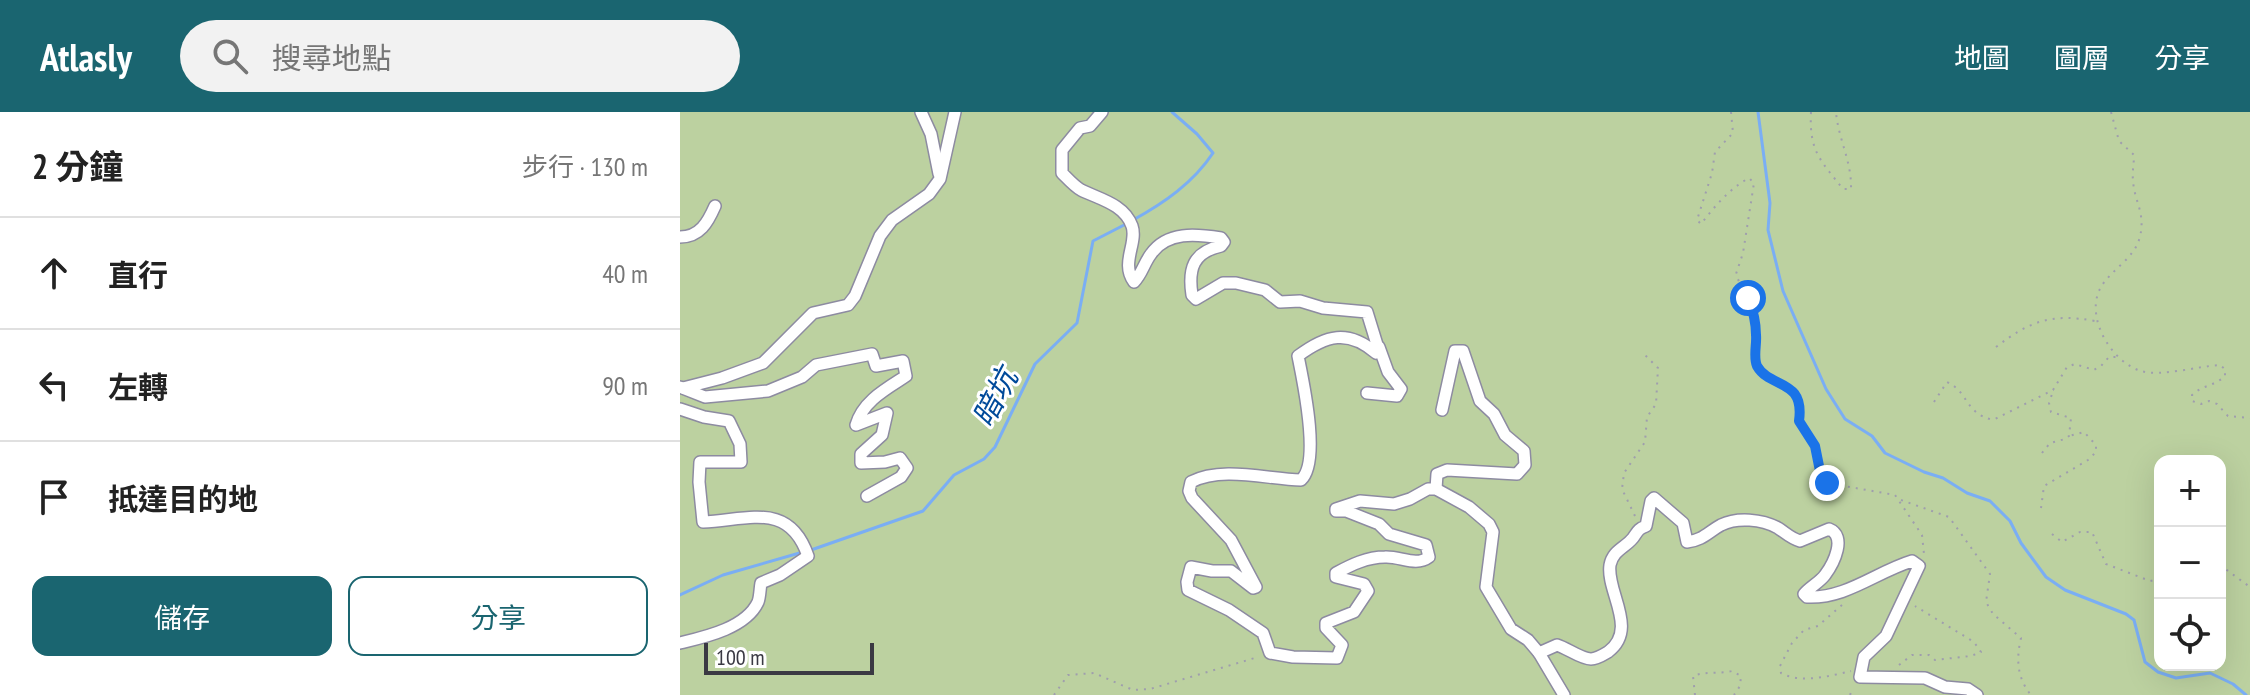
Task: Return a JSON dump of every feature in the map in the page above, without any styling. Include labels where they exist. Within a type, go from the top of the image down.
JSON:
[{"type":"street","points":[[921,112],[931,134],[940,179]]},
{"type":"street","points":[[680,388],[722,378],[763,363],[813,313],[848,305],[886,228],[892,220],[929,194],[940,179],[955,112]]},
{"type":"street","points":[[1102,112],[1090,126],[1080,128],[1062,150],[1062,173],[1079,189],[1098,195],[1126,216],[1133,228],[1129,264],[1134,282],[1151,253],[1170,239],[1181,235],[1221,238],[1224,242],[1221,246],[1207,249],[1196,260],[1191,272],[1192,295],[1196,299],[1223,283],[1253,285],[1280,302],[1300,301],[1323,308],[1367,312],[1388,372],[1401,389],[1397,396],[1367,393]]},
{"type":"street","points":[[680,237],[687,237],[707,225],[715,206]]},
{"type":"street","points":[[1377,338],[1379,351],[1376,353],[1357,338],[1346,337],[1317,342],[1298,356],[1305,388],[1310,450],[1306,475],[1301,480],[1224,474],[1191,482],[1189,491],[1192,498],[1231,540],[1256,587],[1253,588],[1231,571],[1191,567],[1188,590],[1203,595],[1263,633],[1270,653],[1337,658],[1342,645],[1326,628],[1326,623],[1354,612],[1368,591],[1364,584],[1336,577],[1336,573],[1362,561],[1383,557],[1417,562],[1429,557],[1426,545],[1389,534],[1379,524],[1336,509],[1360,501],[1394,504],[1428,489],[1436,489],[1469,507],[1489,524],[1493,539],[1488,553],[1486,587],[1511,629],[1528,640],[1539,653],[1564,695]]},
{"type":"street","points":[[1436,489],[1437,474],[1447,470],[1517,474],[1525,465],[1524,451],[1505,435],[1494,414],[1480,401],[1463,351],[1455,351],[1442,410]]},
{"type":"street","points":[[680,388],[705,397],[768,391],[802,377],[816,365],[872,354],[876,366],[903,361],[906,376],[880,393],[860,413],[856,425],[887,413],[882,435],[861,454],[861,463],[900,458],[907,468],[901,477],[867,496]]},
{"type":"street","points":[[680,409],[729,421],[740,444],[741,462],[700,462],[703,522],[764,516],[784,521],[802,538],[808,556],[780,575],[761,583],[758,602],[737,624],[680,643]]},
{"type":"street","points":[[1539,653],[1557,645],[1590,659],[1603,656],[1613,648],[1621,634],[1621,616],[1610,565],[1614,553],[1633,539],[1638,529],[1646,526],[1654,498],[1683,523],[1687,542],[1702,540],[1722,525],[1740,519],[1776,527],[1788,537],[1800,541],[1829,529],[1834,530],[1840,542],[1825,576],[1804,594],[1807,597],[1851,589],[1912,561],[1919,566],[1886,636],[1864,657],[1860,677],[1925,678],[1945,687],[1968,689],[1977,695]]},
{"type":"path","points":[[1731,112],[1733,133],[1715,152],[1712,173],[1697,220],[1701,224],[1719,201],[1742,182],[1749,178],[1754,183],[1743,253],[1736,274],[1752,308],[1756,335],[1755,363],[1794,394],[1800,409],[1799,421],[1815,446],[1820,471],[1827,483],[1888,493],[1949,517],[1990,574],[1986,602],[1993,614],[2021,638],[2017,656],[2020,677],[2031,695]]},
{"type":"path","points":[[1811,112],[1809,137],[1821,160],[1843,189],[1851,189],[1851,175],[1836,112]]},
{"type":"path","points":[[2111,112],[2119,141],[2134,155],[2132,182],[2143,221],[2139,242],[2101,286],[2095,303],[2098,329],[2121,357],[2138,370],[2150,372],[2220,365],[2225,369],[2225,376],[2219,382],[2199,388],[2192,395],[2192,401],[2201,404],[2209,401],[2217,404],[2228,416],[2250,418]]},
{"type":"path","points":[[1996,347],[2035,322],[2053,317],[2096,321]]},
{"type":"path","points":[[1638,529],[1634,512],[1622,489],[1624,473],[1645,442],[1647,417],[1656,404],[1658,368],[1645,355]]},
{"type":"path","points":[[2069,436],[2071,418],[2051,412],[2049,403],[2067,367],[2075,364],[2094,370],[2109,357],[2121,357]]},
{"type":"path","points":[[1934,402],[1947,382],[1958,388],[1969,407],[1982,417],[1993,420],[2053,390]]},
{"type":"path","points":[[2041,508],[2044,486],[2088,460],[2096,452],[2096,445],[2084,432],[2050,443],[2042,453]]},
{"type":"path","points":[[1901,500],[1922,535],[1925,552],[1919,566]]},
{"type":"path","points":[[2052,534],[2062,542],[2080,532],[2092,532],[2106,564],[2154,580]]},
{"type":"path","points":[[2226,569],[2250,587]]},
{"type":"path","points":[[1894,677],[1898,666],[1912,655],[1929,655],[1935,660],[1981,652],[1974,642],[1917,609],[1905,595]]},
{"type":"path","points":[[1844,604],[1818,626],[1804,630],[1792,643],[1780,666],[1781,673],[1786,676],[1823,677],[1860,668]]},
{"type":"path","points":[[1054,695],[1068,675],[1094,673],[1133,690],[1150,689],[1270,653]]},
{"type":"path","points":[[1695,695],[1693,676],[1702,672],[1720,674],[1732,671],[1741,676],[1740,686],[1734,695]]},
{"type":"green space","points":[[680,112],[2250,112],[2250,695],[680,695]]},
{"type":"waterway","name":"暗坑","points":[[1133,220],[1177,191],[1213,153],[1172,112]]},
{"type":"waterway","points":[[1758,112],[1770,203],[1768,230],[1783,291],[1826,389],[1845,419],[1872,436],[1885,453],[1990,501],[2010,521],[2021,543],[2046,577],[2065,590],[2134,620],[2145,662],[2158,672],[2176,678],[2210,673],[2233,684],[2246,695]]},
{"type":"waterway","name":"暗坑","points":[[811,550],[923,511],[954,475],[984,459],[995,447],[1035,364],[1077,323],[1093,241],[1126,224]]},
{"type":"waterway","name":"暗坑","points":[[680,595],[723,575],[803,552]]},
{"type":"route","points":[[1748,298],[1755,324],[1755,363],[1794,394],[1800,409],[1799,421],[1815,446],[1820,471],[1827,483]]}]
